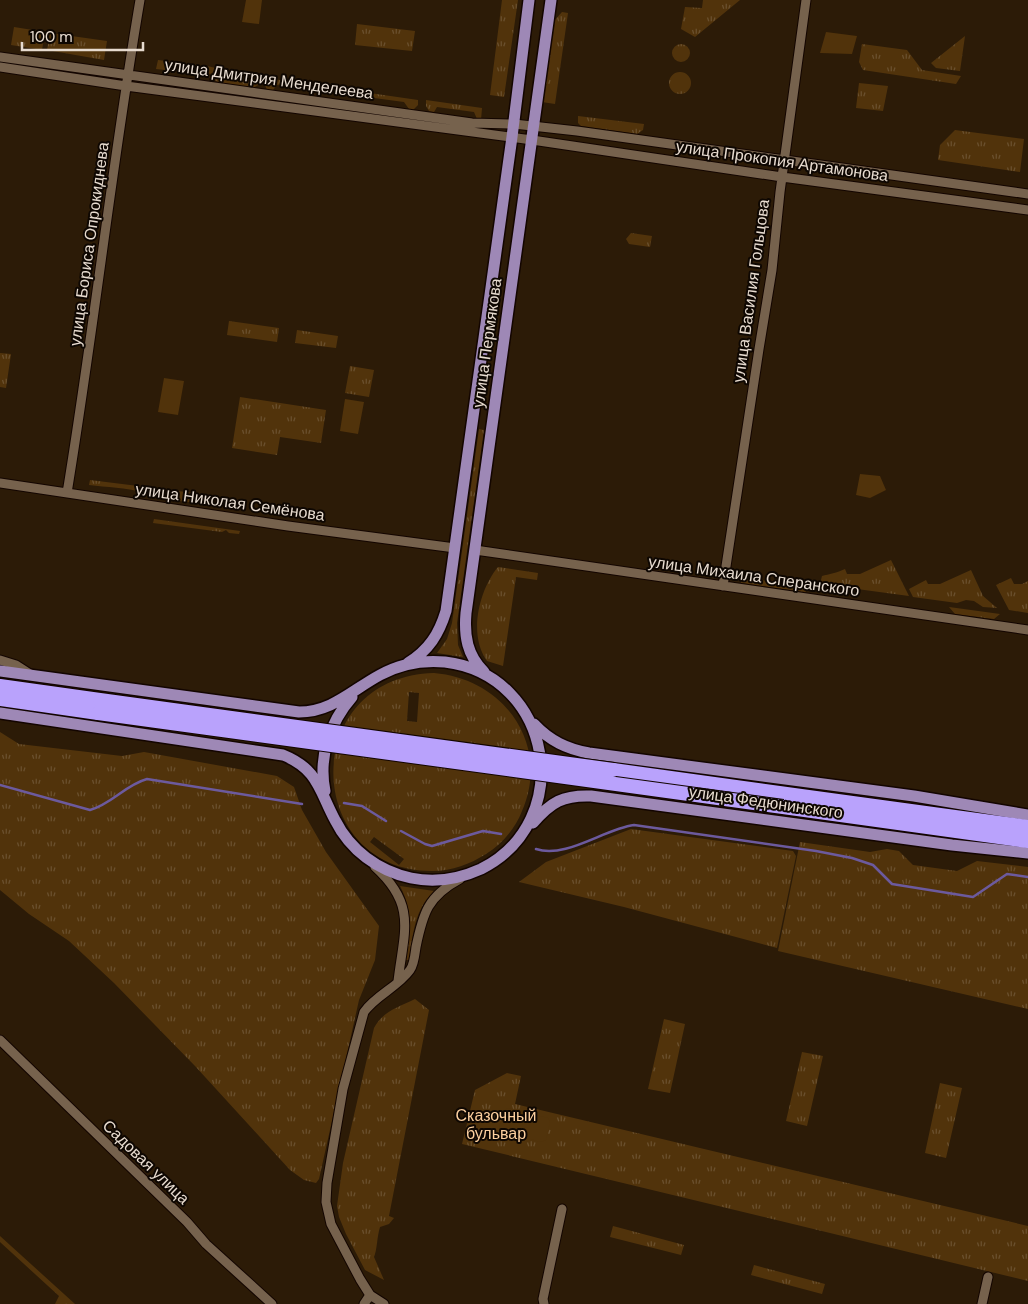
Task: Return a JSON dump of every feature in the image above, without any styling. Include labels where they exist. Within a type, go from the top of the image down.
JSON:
[{"type":"highway","points":[[0,686],[99,706],[784,800]]},
{"type":"highway","points":[[0,699],[99,706]]},
{"type":"highway","name":"улица Федюнинского","points":[[784,800],[1028,827]]},
{"type":"highway","name":"улица Федюнинского","points":[[784,800],[1028,841]]},
{"type":"main road","name":"улица Пермякова","points":[[398,667],[424,652],[439,631],[446,611],[514,124],[529,0]]},
{"type":"main road","name":"улица Пермякова","points":[[494,680],[473,659],[469,652],[465,634],[466,613],[551,0]]},
{"type":"main road","points":[[0,671],[298,712],[310,712],[328,707],[380,675],[398,667],[427,662],[447,662],[476,670],[494,680],[510,693],[523,709],[533,726],[538,742],[542,774],[540,791],[536,807],[524,830],[517,840],[498,858],[475,872],[450,879],[424,880],[399,875],[386,870],[364,856],[347,840],[340,830],[314,776],[294,760],[283,755],[0,713]]},
{"type":"main road","points":[[330,809],[323,774],[326,744],[338,715],[364,685]]},
{"type":"main road","name":"улица Федюнинского","points":[[523,709],[549,738],[565,747],[580,752],[914,796],[1028,815]]},
{"type":"main road","name":"улица Федюнинского","points":[[517,840],[549,806],[564,798],[579,796],[952,845],[1028,852]]},
{"type":"street","name":"улица Бориса Опрокиднева","points":[[67,493],[97,297],[127,74],[140,0]]},
{"type":"street","name":"улица Василия Гольцова","points":[[723,586],[772,270],[784,160],[806,0]]},
{"type":"street","name":"улица Дмитрия Менделеева","points":[[0,56],[472,123],[514,124],[534,127]]},
{"type":"street","name":"улица Дмитрия Менделеева","points":[[0,67],[126,86],[532,140]]},
{"type":"street","name":"улица Прокопия Артамонова","points":[[534,127],[577,130],[1028,194]]},
{"type":"street","name":"улица Прокопия Артамонова","points":[[532,140],[782,177],[1028,210]]},
{"type":"street","name":"улица Николая Семёнова","points":[[0,483],[259,522],[455,548]]},
{"type":"street","name":"улица Михаила Сперанского","points":[[475,550],[1028,630]]},
{"type":"street","points":[[0,660],[16,665],[30,674]]},
{"type":"street","points":[[364,856],[391,883],[399,894],[404,909],[405,921],[398,981]]},
{"type":"street","points":[[384,1304],[370,1295],[330,1224],[326,1202],[327,1183],[344,1089],[364,1012],[370,1004],[411,969],[421,922],[431,901],[444,889],[475,872]]},
{"type":"street","name":"Садовая улица","points":[[0,1040],[187,1222],[206,1244],[272,1304]]},
{"type":"street","points":[[544,1304],[543,1299],[562,1208]]},
{"type":"street","points":[[982,1304],[988,1277]]},
{"type":"street","points":[[364,1304],[370,1295]]},
{"type":"green space","points":[[246,0],[262,0],[259,24],[242,22]]},
{"type":"green space","points":[[502,0],[518,0],[504,97],[490,95]]},
{"type":"green space","points":[[703,0],[740,0],[695,37],[681,29],[685,7],[702,8]]},
{"type":"green space","points":[[562,12],[568,13],[555,104],[542,102],[553,22]]},
{"type":"green space","points":[[357,24],[415,31],[412,51],[355,45]]},
{"type":"green space","points":[[14,27],[45,32],[42,50],[11,45]]},
{"type":"green space","points":[[826,32],[857,36],[852,54],[820,53]]},
{"type":"green space","points":[[50,33],[107,41],[104,60],[47,50]]},
{"type":"green space","points":[[965,36],[960,71],[936,68],[931,63]]},
{"type":"green space","points":[[677,44],[685,44],[690,49],[688,60],[677,62],[672,57],[672,49]]},
{"type":"green space","points":[[862,44],[907,50],[922,70],[961,76],[956,84],[863,70],[859,62]]},
{"type":"green space","points":[[158,60],[207,66],[259,78],[258,85],[253,88],[218,82],[203,74],[156,69]]},
{"type":"green space","points":[[680,72],[688,75],[691,83],[688,91],[680,94],[672,91],[669,83],[672,75]]},
{"type":"green space","points":[[266,78],[418,100],[418,105],[413,110],[409,109],[404,102],[277,85],[273,90],[267,90],[265,85]]},
{"type":"green space","points":[[859,83],[888,86],[883,111],[856,108]]},
{"type":"green space","points":[[426,100],[482,108],[481,120],[477,119],[474,112],[437,107],[434,112],[429,111],[426,106]]},
{"type":"green space","points":[[578,116],[644,124],[643,130],[637,134],[581,126],[578,123]]},
{"type":"green space","points":[[955,130],[1024,139],[1020,172],[938,160],[940,145]]},
{"type":"green space","points":[[631,233],[652,236],[650,247],[629,244],[626,239]]},
{"type":"green space","points":[[229,321],[279,328],[277,342],[227,335]]},
{"type":"green space","points":[[297,330],[338,336],[336,348],[295,343]]},
{"type":"green space","points":[[0,353],[11,354],[6,388],[0,387]]},
{"type":"green space","points":[[350,366],[374,370],[369,397],[345,393]]},
{"type":"green space","points":[[164,378],[184,381],[178,415],[158,412]]},
{"type":"green space","points":[[240,397],[326,410],[321,443],[280,437],[277,455],[232,448]]},
{"type":"green space","points":[[345,399],[364,402],[358,434],[340,431]]},
{"type":"green space","points":[[479,429],[484,430],[457,623],[458,645],[463,657],[437,653],[447,639],[452,623]]},
{"type":"green space","points":[[860,474],[880,476],[886,490],[870,498],[856,495]]},
{"type":"green space","points":[[90,480],[210,495],[212,500],[203,502],[177,501],[137,491],[89,485]]},
{"type":"green space","points":[[154,519],[240,531],[239,534],[229,533],[226,530],[222,532],[153,523]]},
{"type":"green space","points":[[891,560],[909,596],[820,584],[822,576],[845,569],[847,574],[860,574]]},
{"type":"green space","points":[[498,567],[538,573],[537,580],[516,577],[503,666],[487,661],[481,650],[477,626],[481,600],[491,577]]},
{"type":"green space","points":[[971,570],[983,596],[997,608],[983,607],[974,601],[966,600],[957,603],[913,597],[909,589],[926,580],[928,584],[940,584]]},
{"type":"green space","points":[[742,578],[811,586],[805,592],[741,583]]},
{"type":"green space","points":[[1011,578],[1014,584],[1022,584],[1028,581],[1028,613],[1009,610],[996,585]]},
{"type":"green space","points":[[949,607],[1000,614],[994,619],[955,614]]},
{"type":"green space","points":[[434,673],[459,678],[481,688],[500,702],[515,719],[525,739],[530,762],[529,786],[522,811],[516,824],[503,841],[474,861],[440,871],[399,865],[404,859],[374,837],[370,842],[398,864],[390,863],[359,841],[340,810],[333,774],[339,738],[358,706],[389,683]],"holes":[[[409,692],[419,693],[417,722],[407,721]]]},
{"type":"green space","points":[[0,732],[19,744],[122,756],[144,752],[277,776],[294,787],[302,810],[326,852],[379,926],[375,960],[359,1000],[319,1179],[316,1183],[304,1180],[290,1170],[195,1066],[114,983],[69,941],[29,914],[0,890]]},
{"type":"green space","points":[[631,829],[793,851],[796,856],[777,948],[624,907],[519,882],[546,862]]},
{"type":"green space","points":[[800,842],[870,852],[887,849],[899,851],[913,865],[957,871],[977,861],[1028,867],[1028,1009],[778,951]]},
{"type":"green space","points":[[400,886],[434,891],[427,898],[418,915],[413,932],[409,960],[406,960],[409,914]]},
{"type":"green space","points":[[415,999],[429,1010],[389,1216],[394,1218],[389,1224],[380,1227],[374,1257],[384,1280],[365,1270],[346,1234],[337,1206],[343,1163],[374,1028],[387,1013]]},
{"type":"green space","points":[[664,1019],[685,1024],[670,1093],[648,1089]]},
{"type":"green space","points":[[802,1052],[823,1056],[807,1126],[786,1121]]},
{"type":"green space","name":"Сказочный бульвар","points":[[507,1073],[521,1076],[515,1104],[1028,1226],[1028,1281],[462,1144],[475,1090]]},
{"type":"green space","points":[[940,1083],[962,1088],[946,1158],[925,1153]]},
{"type":"green space","points":[[507,1108],[548,1118],[550,1122],[546,1140],[541,1142],[502,1132],[499,1128]]},
{"type":"green space","points":[[613,1226],[684,1245],[681,1255],[610,1237]]},
{"type":"green space","points":[[0,1236],[75,1304],[55,1304],[59,1296],[0,1242]]},
{"type":"green space","points":[[754,1265],[825,1284],[822,1294],[751,1275]]},
{"type":"waterway","points":[[0,785],[90,810],[147,779],[302,804]]},
{"type":"waterway","points":[[344,803],[362,806],[386,821]]},
{"type":"waterway","points":[[536,849],[560,850],[634,825],[816,851],[852,858],[873,865],[892,884],[973,897],[1007,874],[1028,877]]},
{"type":"waterway","points":[[401,831],[432,846],[483,831],[501,834]]}]
